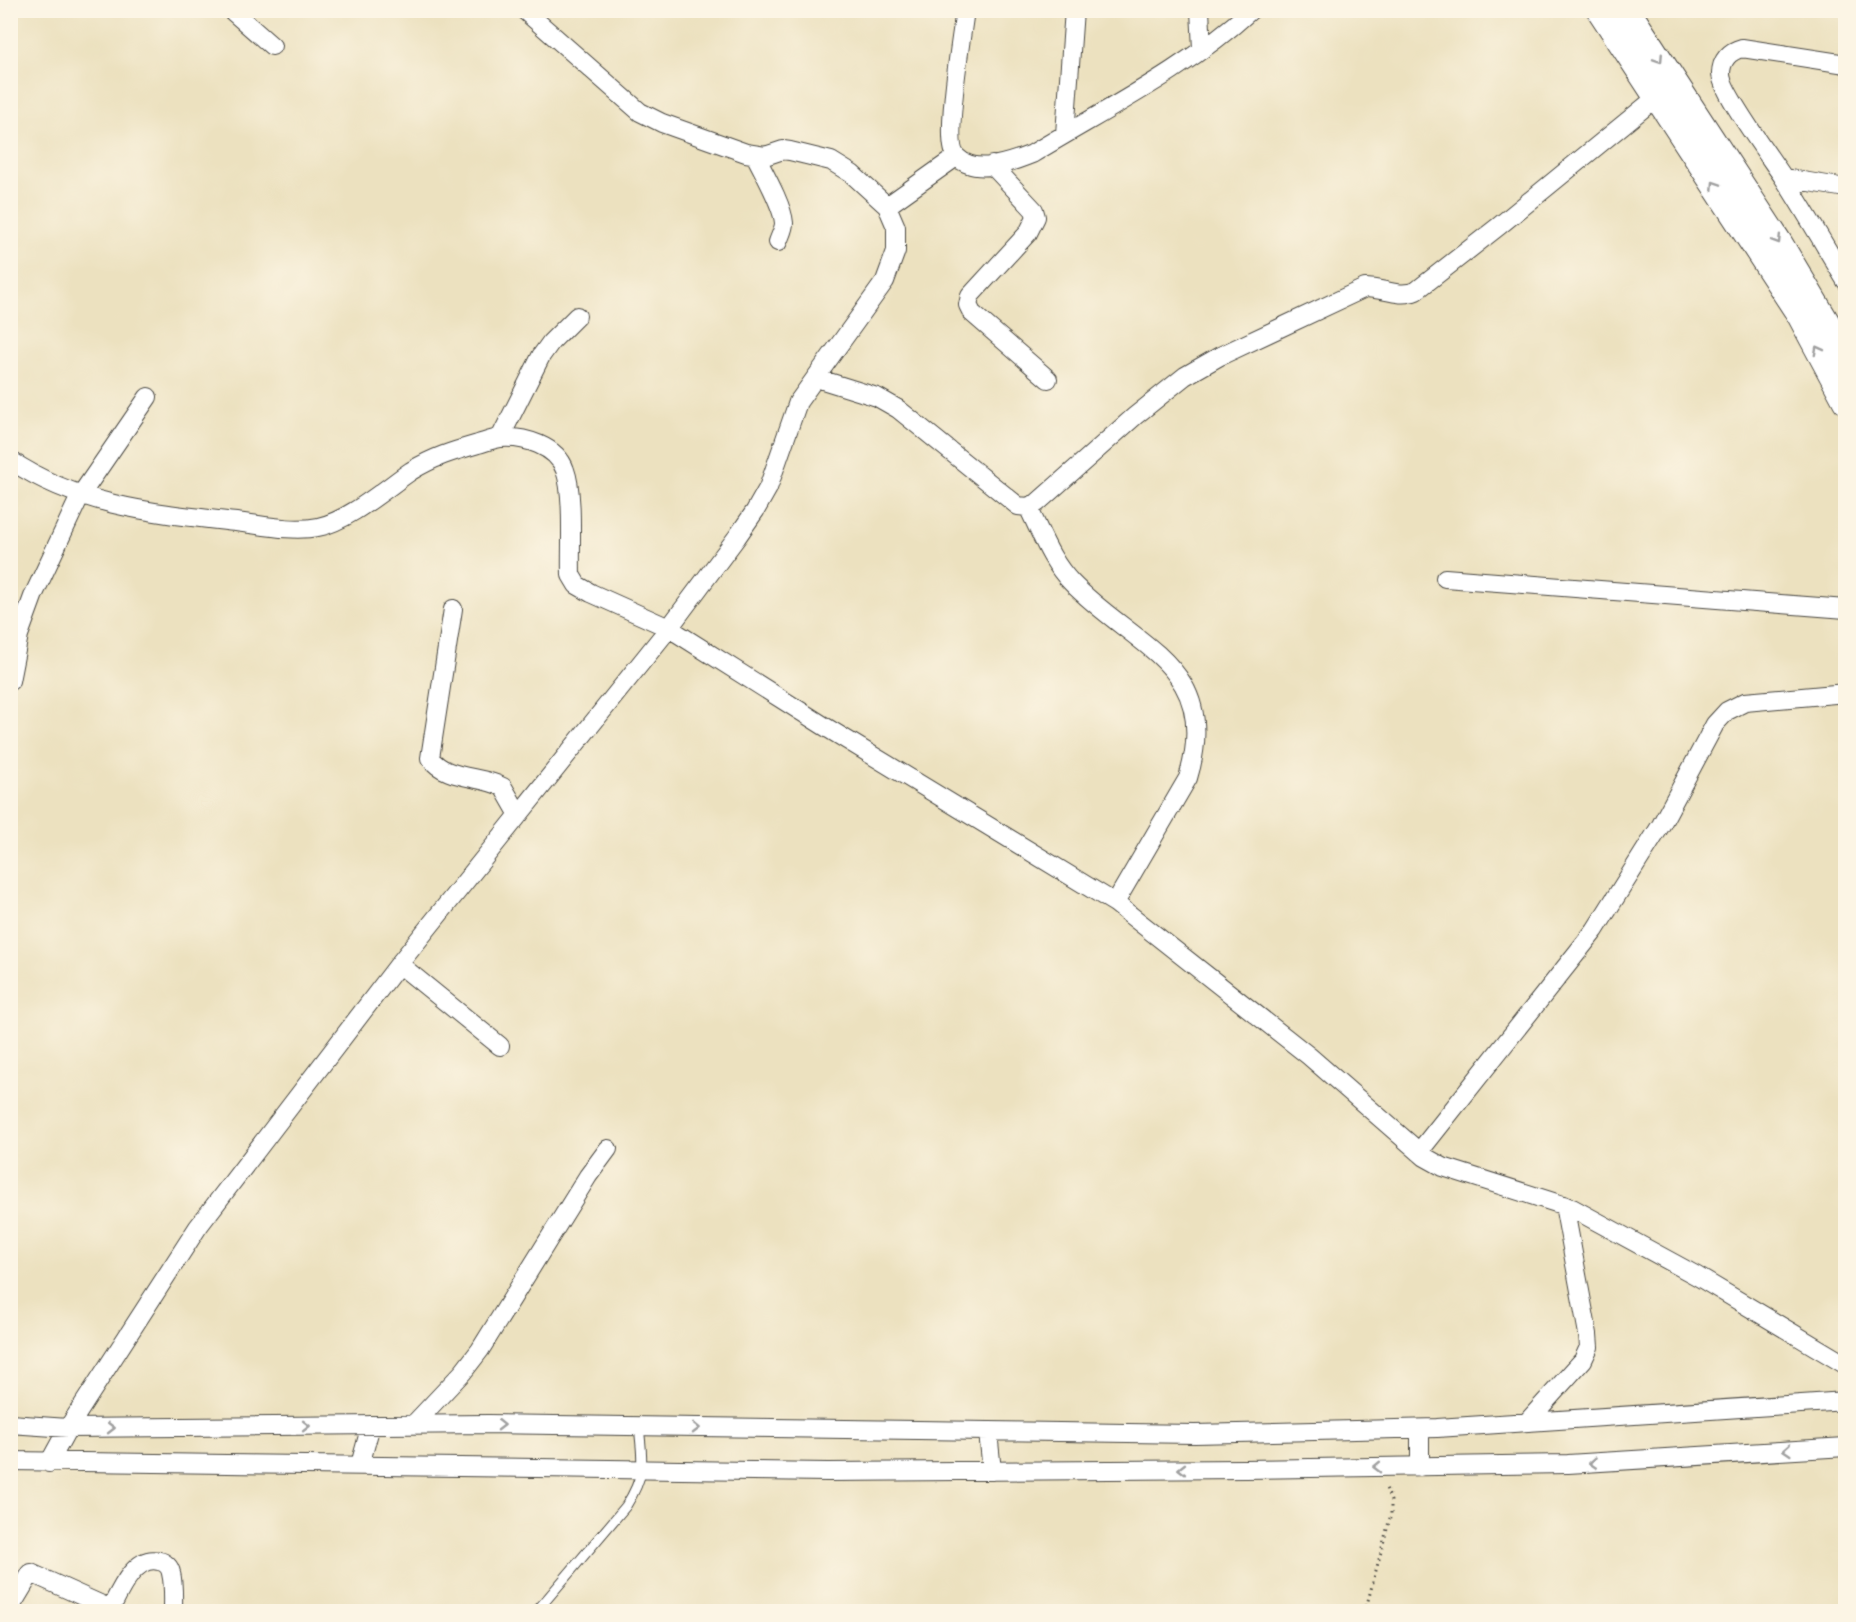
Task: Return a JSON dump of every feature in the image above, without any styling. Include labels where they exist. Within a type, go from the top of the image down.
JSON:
[{"type":"street","points":[[231,10],[273,46]]},
{"type":"street","points":[[49,1463],[68,1428],[198,1227],[399,964],[669,628],[755,511],[768,488],[798,402],[885,281],[896,251],[896,227],[887,206],[852,174],[831,161],[790,151],[783,150],[765,156],[755,155],[679,129],[640,112],[524,10]]},
{"type":"street","points":[[965,10],[951,126],[953,150],[956,157],[973,166],[1014,161],[1032,154],[1182,64],[1232,28],[1251,10]]},
{"type":"street","points":[[1065,134],[1074,10]]},
{"type":"street","points":[[1200,10],[1202,49]]},
{"type":"street","points":[[1600,10],[1800,315],[1845,401]]},
{"type":"street","points":[[1626,10],[1778,241],[1845,355]]},
{"type":"street","points":[[1845,64],[1742,48],[1727,55],[1721,74],[1727,92],[1784,178],[1845,281]]},
{"type":"street","points":[[816,378],[877,397],[898,409],[1018,506],[1028,507],[1037,503],[1177,383],[1220,356],[1365,288],[1408,294],[1416,291],[1657,98]]},
{"type":"street","points":[[755,155],[783,219],[784,226],[778,242]]},
{"type":"street","points":[[887,206],[956,157]]},
{"type":"street","points":[[992,165],[1034,210],[1036,217],[1028,233],[970,296],[968,305],[972,313],[1048,379]]},
{"type":"street","points":[[1784,178],[1845,188]]},
{"type":"street","points":[[500,438],[541,356],[551,342],[577,316]]},
{"type":"street","points":[[10,681],[19,635],[34,594],[80,496],[148,397]]},
{"type":"street","points":[[10,460],[80,496],[152,512],[288,528],[318,527],[340,519],[430,460],[448,452],[500,438],[521,440],[543,446],[559,459],[566,471],[569,494],[571,575],[577,585],[669,628],[814,720],[1114,903],[1309,1056],[1419,1152],[1443,1167],[1564,1205],[1690,1272],[1845,1365]]},
{"type":"street","points":[[1028,507],[1058,567],[1072,583],[1171,668],[1192,700],[1197,735],[1195,757],[1188,778],[1114,903]]},
{"type":"street","points":[[1445,578],[1845,609]]},
{"type":"street","points":[[453,609],[430,758],[436,766],[447,772],[503,787],[519,815]]},
{"type":"street","points":[[1419,1152],[1595,930],[1661,825],[1715,724],[1727,711],[1745,702],[1845,693]]},
{"type":"street","points":[[399,964],[500,1046]]},
{"type":"street","points":[[413,1425],[463,1372],[480,1350],[588,1176],[608,1149]]},
{"type":"street","points":[[1527,1422],[1583,1360],[1589,1347],[1564,1205]]},
{"type":"street","points":[[10,1424],[68,1428],[413,1425],[1195,1434],[1420,1429],[1845,1401]]},
{"type":"street","points":[[360,1465],[370,1425]]},
{"type":"street","points":[[1420,1429],[1420,1467]]},
{"type":"street","points":[[988,1432],[992,1471]]},
{"type":"street","points":[[10,1461],[828,1472],[992,1471],[1568,1464],[1845,1446]]},
{"type":"street","points":[[10,1608],[31,1573],[110,1610],[135,1568],[146,1562],[157,1560],[167,1565],[171,1573],[173,1611]]},
{"type":"lane","points":[[536,1611],[626,1506],[638,1487],[643,1469],[639,1427]]},
{"type":"path","points":[[1365,1611],[1391,1514],[1391,1501],[1377,1467]]}]
